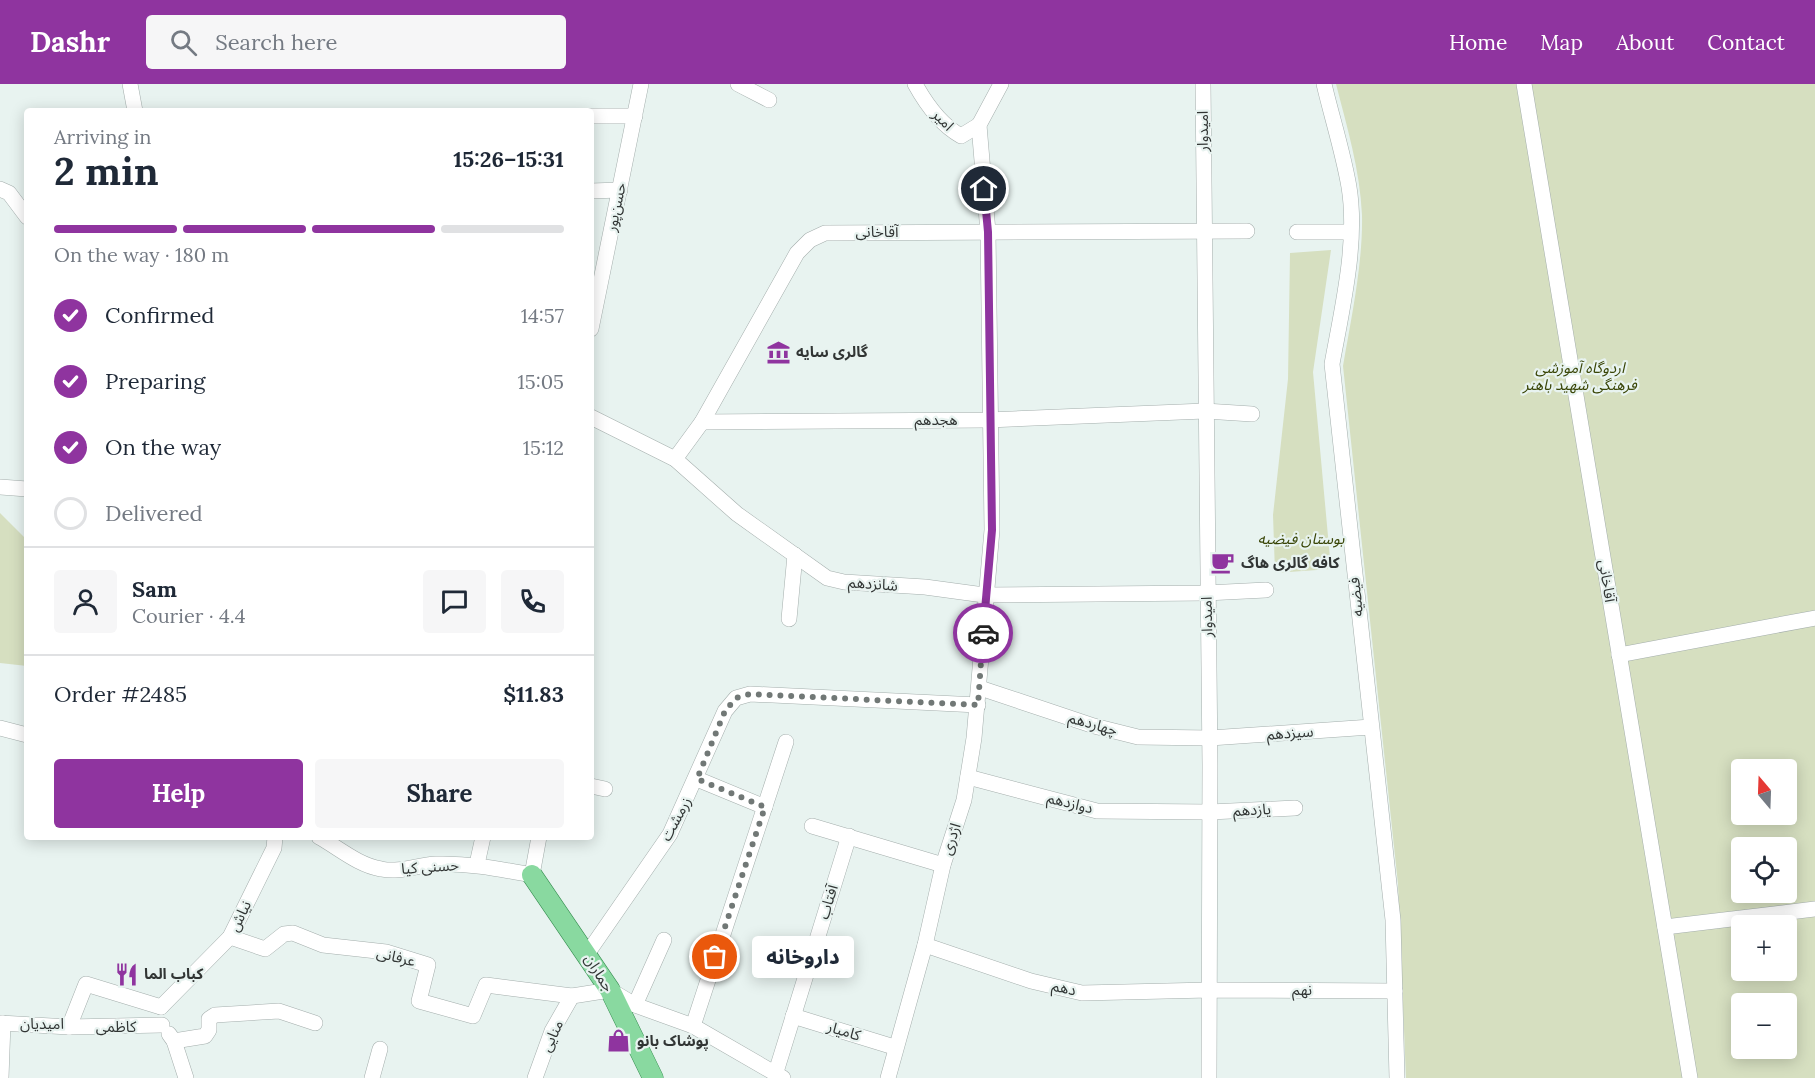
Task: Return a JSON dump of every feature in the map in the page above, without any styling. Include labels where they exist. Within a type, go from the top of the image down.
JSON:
[{"type":"main road","name":"جماران","points":[[532,876],[610,990],[652,1078]]},
{"type":"street","points":[[130,84],[134,108]]},
{"type":"street","name":"حسن‌پور","points":[[594,315],[641,84]]},
{"type":"street","points":[[738,84],[769,100]]},
{"type":"street","name":"امیر","points":[[915,84],[923,98],[948,129],[962,136],[979,125]]},
{"type":"street","points":[[979,125],[1001,84]]},
{"type":"street","name":"امیدوار","points":[[1203,84],[1206,593],[1210,738],[1209,1078]]},
{"type":"street","name":"فیضیه","points":[[1324,84],[1349,188],[1350,232],[1345,294],[1332,364],[1393,920],[1397,1078]]},
{"type":"street","name":"آقاخانی","points":[[1524,84],[1690,1078]]},
{"type":"street","points":[[594,116],[635,116]]},
{"type":"street","name":"اژدری","points":[[888,1078],[894,1047],[925,945],[943,865],[968,777],[980,688],[984,596],[992,530],[988,420],[988,232],[979,125]]},
{"type":"street","points":[[0,189],[9,194],[24,213]]},
{"type":"street","points":[[594,191],[620,190]]},
{"type":"street","name":"آقاخانی","points":[[675,459],[702,422],[797,253],[810,240],[825,233],[1247,231]]},
{"type":"street","points":[[1297,232],[1350,232]]},
{"type":"street","name":"هجدهم","points":[[702,422],[988,420],[1205,411],[1252,414]]},
{"type":"street","name":"شانزدهم","points":[[594,418],[675,459],[737,514],[827,578],[844,582],[926,587],[984,596],[1266,590]]},
{"type":"street","points":[[0,487],[24,489]]},
{"type":"street","points":[[789,619],[795,555]]},
{"type":"street","points":[[1619,655],[1815,618]]},
{"type":"street","name":"چهاردهم","points":[[980,688],[1094,726],[1138,737],[1210,738]]},
{"type":"street","name":"زرمشت","points":[[587,954],[670,834],[697,779],[725,711],[736,698],[750,694],[978,705]]},
{"type":"street","points":[[0,728],[24,734]]},
{"type":"street","name":"سیزدهم","points":[[1210,738],[1371,728]]},
{"type":"street","points":[[693,1026],[786,742]]},
{"type":"street","name":"دوازدهم","points":[[968,777],[1097,811],[1210,812]]},
{"type":"street","points":[[697,779],[765,807]]},
{"type":"street","name":"یازدهم","points":[[1210,812],[1295,808]]},
{"type":"street","points":[[812,826],[943,865]]},
{"type":"street","name":"آفتاب","points":[[779,1075],[793,1016],[849,836]]},
{"type":"street","name":"نیاش","points":[[160,1006],[230,937],[274,848],[275,840]]},
{"type":"street","name":"حسنی کیا","points":[[324,840],[356,860],[380,869],[398,870],[433,864],[477,864],[532,876]]},
{"type":"street","points":[[477,864],[482,840]]},
{"type":"street","points":[[532,876],[538,840]]},
{"type":"street","points":[[1665,927],[1815,909]]},
{"type":"street","name":"عرفانی","points":[[230,937],[265,949],[284,934],[293,933],[323,945],[401,955],[428,965],[419,1001],[473,1016],[486,985],[572,996],[610,990]]},
{"type":"street","points":[[635,1005],[664,940]]},
{"type":"street","name":"دهم","points":[[925,945],[1031,981],[1082,993],[1209,990]]},
{"type":"street","name":"امیدیان","points":[[2,1023],[69,1027],[86,984],[160,1006]]},
{"type":"street","points":[[610,990],[635,1005],[693,1026],[779,1075]]},
{"type":"street","name":"نهم","points":[[1209,990],[1395,991]]},
{"type":"street","name":"منایی","points":[[535,1078],[552,1031],[572,996]]},
{"type":"street","points":[[160,1006],[162,1025],[174,1041],[186,1078]]},
{"type":"street","points":[[174,1041],[205,1036],[209,1030],[209,1019],[215,1015],[279,1011],[315,1023]]},
{"type":"street","name":"کامیار","points":[[793,1016],[894,1047]]},
{"type":"street","points":[[2,1023],[2,1078]]},
{"type":"street","name":"کاظمی","points":[[69,1027],[162,1025]]},
{"type":"street","points":[[372,1078],[380,1049]]},
{"type":"green space","name":"اردوگاه آموزشی فرهنگی شهید باهنر","points":[[1336,84],[1815,84],[1815,1078],[1406,1078],[1398,884],[1343,366],[1359,272],[1362,234],[1361,198],[1349,132]]},
{"type":"green space","name":"بوستان فیضیه","points":[[1331,250],[1313,372],[1331,569],[1275,573],[1273,515],[1288,379],[1290,253]]},
{"type":"green space","points":[[0,513],[24,537],[24,666],[0,663]]},
{"type":"way so far","points":[[715,957],[765,807],[697,779],[725,711],[736,698],[750,694],[978,705],[983,633]]},
{"type":"place","name":"گالری سایه","points":[[778,352]]},
{"type":"place","name":"کافه گالری هاگ","points":[[1223,563]]},
{"type":"place","name":"داروخانه","points":[[715,957]]},
{"type":"place","name":"كباب الما","points":[[126,974]]},
{"type":"place","name":"پوشاک بانو","points":[[619,1041]]},
{"type":"route","points":[[983,633],[984,596],[992,530],[988,420],[988,232],[984,189]]}]
